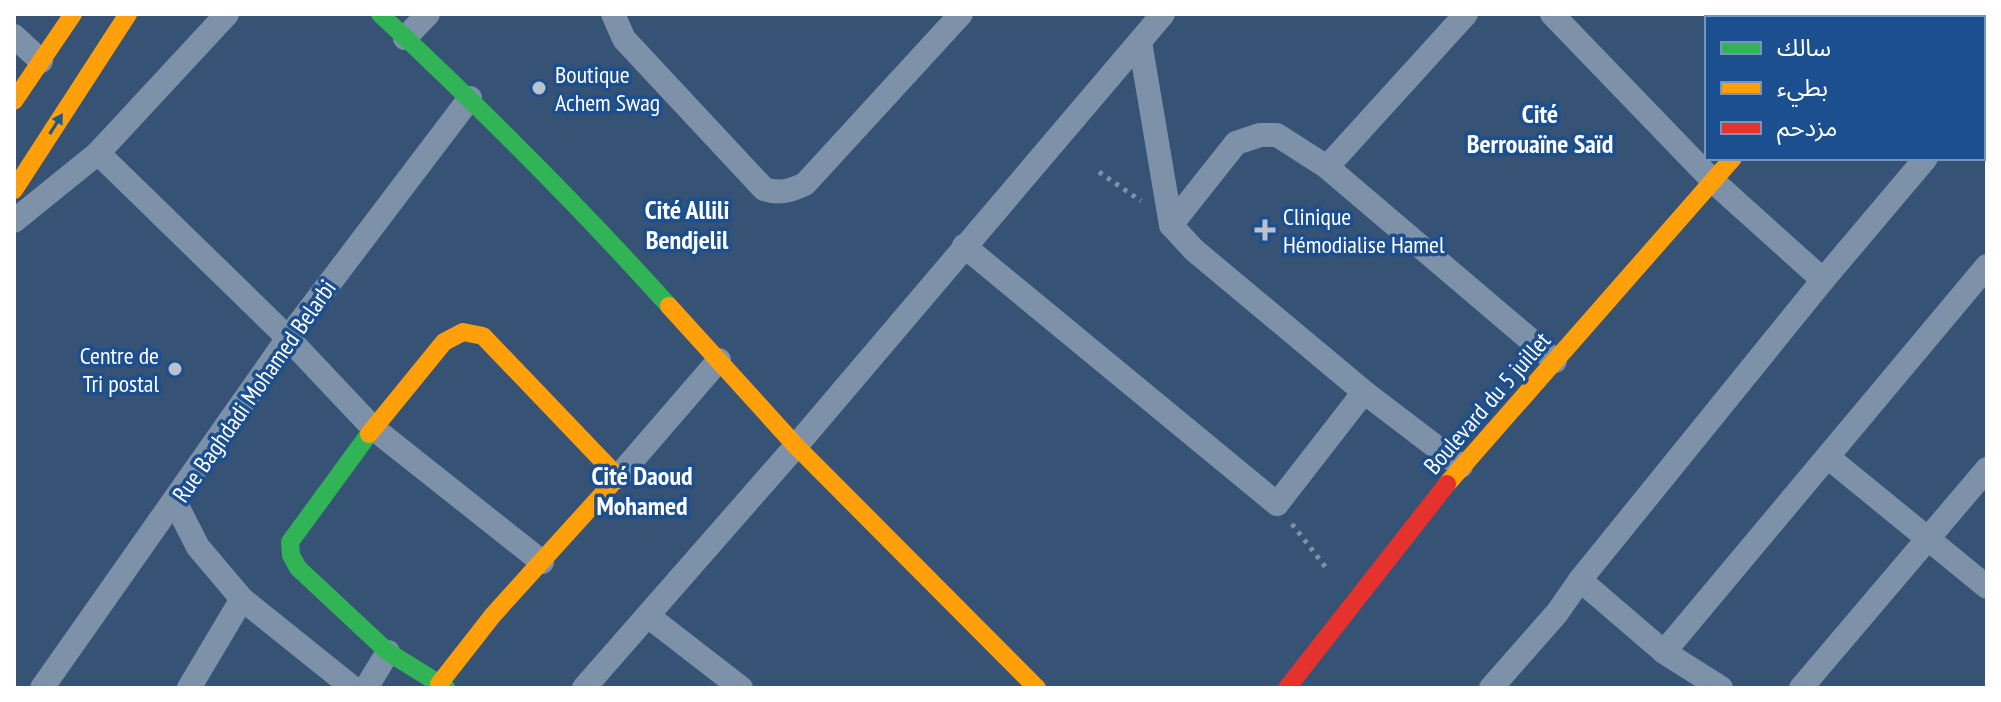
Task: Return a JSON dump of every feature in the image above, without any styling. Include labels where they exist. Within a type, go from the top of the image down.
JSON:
[{"type":"street","points":[[14,101],[73,14]]},
{"type":"street","points":[[14,190],[128,14]]},
{"type":"street","points":[[14,221],[98,153],[227,14]]},
{"type":"street","points":[[380,14],[578,206],[796,446],[1037,688]]},
{"type":"street","points":[[405,38],[428,14]]},
{"type":"street","points":[[613,14],[624,39],[764,189],[776,192],[790,191],[805,184],[961,14]]},
{"type":"street","points":[[584,688],[796,446],[1163,14]]},
{"type":"street","points":[[1327,167],[1466,14]]},
{"type":"street","points":[[1552,14],[1714,182],[1823,280]]},
{"type":"street","points":[[14,36],[41,61]]},
{"type":"street","points":[[1140,42],[1159,140],[1170,221],[1194,250],[1364,392],[1461,466]]},
{"type":"street","name":"Rue Baghdadi Mohamed Belarbi","points":[[42,688],[288,338],[470,98]]},
{"type":"street","points":[[1170,221],[1236,143],[1260,135],[1277,135],[1327,167],[1555,361]]},
{"type":"street","points":[[98,153],[288,338],[373,428],[542,562]]},
{"type":"street","name":"Boulevard du 5 juillet","points":[[1287,688],[1461,466],[1731,160]]},
{"type":"street","points":[[1491,688],[1557,613],[1580,580],[1823,280],[1924,160]]},
{"type":"street","points":[[964,246],[1277,504],[1364,392]]},
{"type":"street","points":[[1664,652],[1987,266]]},
{"type":"street","points":[[618,477],[483,336],[463,332],[444,342],[373,428],[290,542],[291,555],[298,568],[388,652],[442,686],[493,615],[618,477],[719,360]]},
{"type":"street","points":[[1829,458],[1987,587]]},
{"type":"street","points":[[1801,688],[1987,469]]},
{"type":"street","points":[[175,502],[198,547],[242,599],[353,688]]},
{"type":"street","points":[[1580,580],[1664,652],[1721,688]]},
{"type":"street","points":[[189,688],[242,599]]},
{"type":"street","points":[[648,616],[741,688]]},
{"type":"street","points":[[366,688],[388,652]]},
{"type":"path","points":[[1099,172],[1170,221]]},
{"type":"path","points":[[1277,504],[1327,569]]},
{"type":"traffic: fast","points":[[380,14],[528,157],[669,306]]},
{"type":"traffic: fast","points":[[369,434],[290,542],[291,555],[298,568],[388,652],[446,688]]},
{"type":"traffic: slow","points":[[14,101],[73,14]]},
{"type":"traffic: slow","points":[[14,190],[128,14]]},
{"type":"traffic: slow","points":[[1447,484],[1731,160]]},
{"type":"traffic: slow","points":[[669,306],[796,446],[1037,688]]},
{"type":"traffic: slow","points":[[369,434],[444,342],[463,332],[483,336],[618,477],[493,615],[439,684]]},
{"type":"traffic: jam","points":[[1287,688],[1447,484]]},
{"type":"place","name":"Boutique Achem Swag","points":[[539,88]]},
{"type":"place","name":"Clinique Hémodialise Hamel","points":[[1265,230]]},
{"type":"place","name":"Centre de Tri postal","points":[[175,369]]},
{"type":"district","name":"Cité Berrouaïne Saïd","points":[[1540,128]]},
{"type":"district","name":"Cité Allili Bendjelil","points":[[687,224]]},
{"type":"district","name":"Cité Daoud Mohamed","points":[[642,490]]}]
